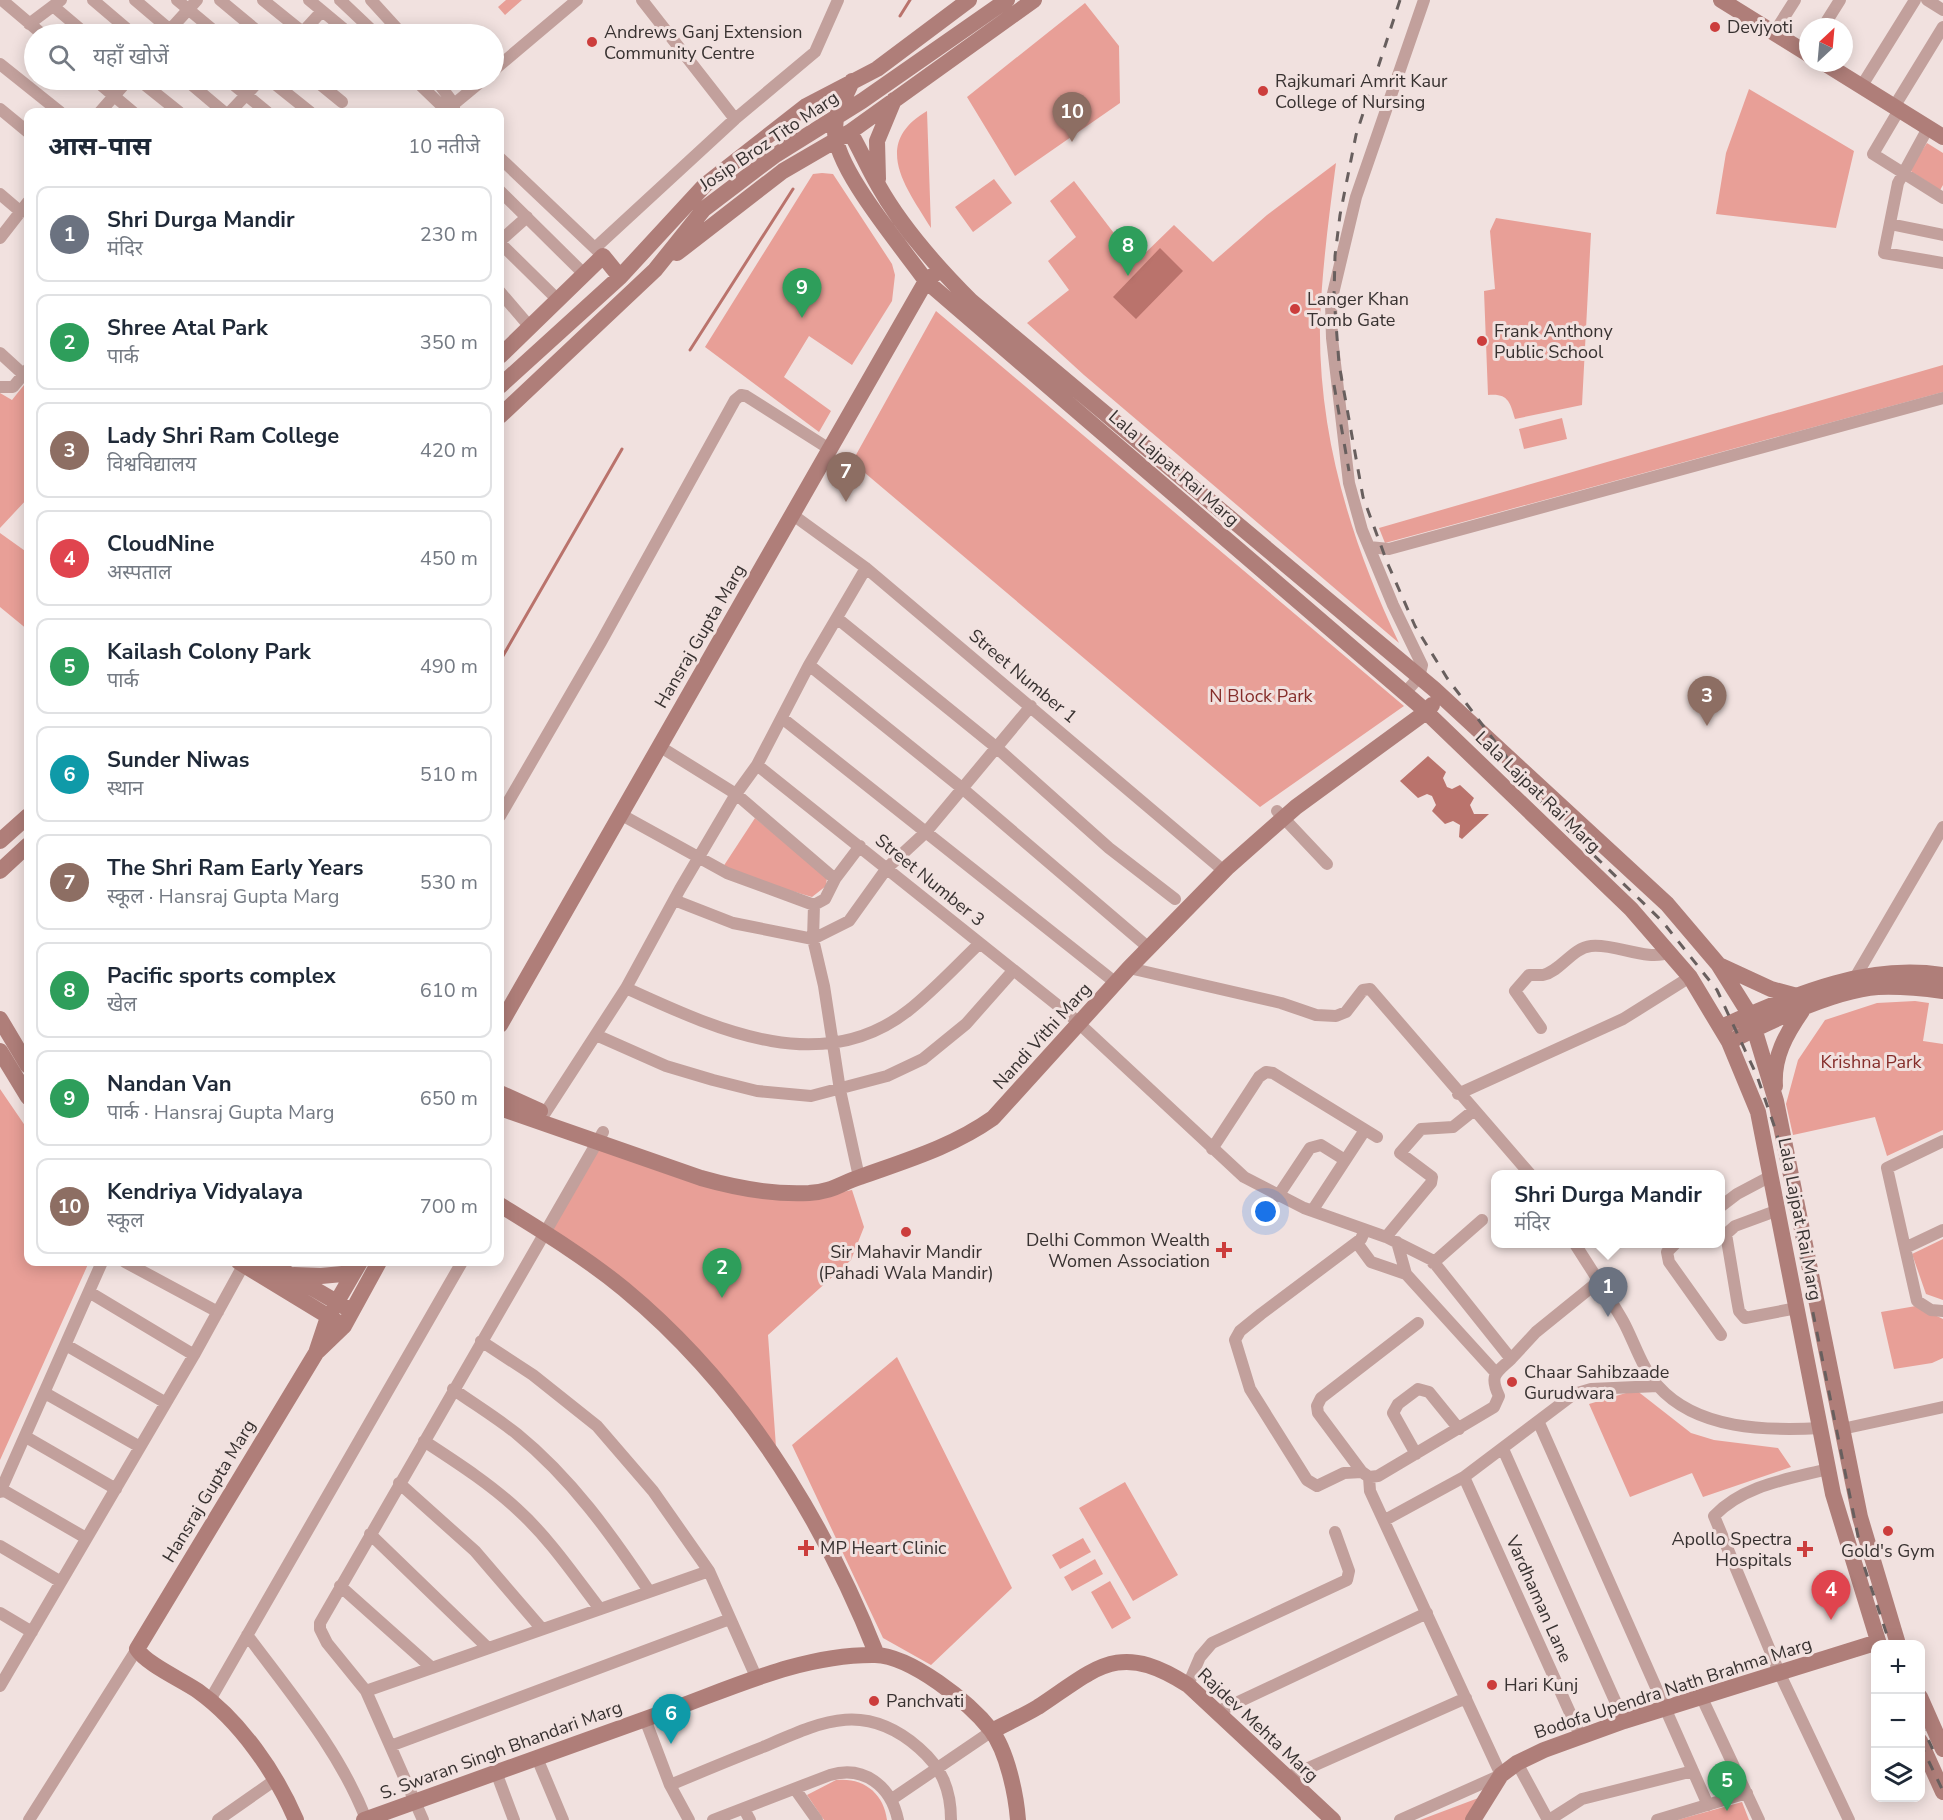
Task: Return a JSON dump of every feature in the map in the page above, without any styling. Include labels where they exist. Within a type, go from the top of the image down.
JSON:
[{"type":"street","points":[[2,0],[29,24],[57,3],[77,24]]},
{"type":"street","points":[[93,0],[121,24]]},
{"type":"street","points":[[135,0],[160,24]]},
{"type":"street","points":[[177,0],[192,4],[209,24]]},
{"type":"street","points":[[220,0],[249,24]]},
{"type":"street","points":[[263,0],[291,24]]},
{"type":"street","points":[[309,0],[338,24]]},
{"type":"street","points":[[340,0],[365,24]]},
{"type":"street","points":[[371,0],[393,24]]},
{"type":"street","points":[[504,62],[577,0]]},
{"type":"street","points":[[642,0],[735,119]]},
{"type":"street","points":[[504,350],[584,274],[599,252],[735,119],[815,52],[838,0]]},
{"type":"street","name":"Josip Broz Tito Marg","points":[[504,382],[620,277],[705,186],[806,106],[877,69],[969,0]]},
{"type":"street","name":"Josip Broz Tito Marg","points":[[504,412],[655,270],[704,209],[774,156],[862,101],[1006,0]]},
{"type":"street","points":[[655,270],[783,171],[850,132],[894,98],[1034,0]]},
{"type":"street","points":[[1405,693],[1419,677],[1422,665],[1393,605],[1369,547],[1349,483],[1334,358],[1331,302],[1356,197],[1424,0]]},
{"type":"street","points":[[1721,0],[1799,48]]},
{"type":"street","points":[[1774,33],[1795,0]]},
{"type":"street","points":[[1829,18],[1840,0]]},
{"type":"street","points":[[1862,87],[1915,0]]},
{"type":"street","points":[[1927,0],[1943,10]]},
{"type":"street","points":[[177,24],[192,4]]},
{"type":"street","points":[[311,24],[322,11]]},
{"type":"street","points":[[1942,196],[1873,154],[1943,27]]},
{"type":"street","points":[[0,64],[24,83]]},
{"type":"street","points":[[1838,72],[1943,137]]},
{"type":"street","points":[[835,140],[837,114],[852,81]]},
{"type":"street","points":[[32,90],[55,108]]},
{"type":"street","points":[[107,90],[129,108]]},
{"type":"street","points":[[104,108],[119,90]]},
{"type":"street","points":[[152,90],[174,108]]},
{"type":"street","points":[[198,90],[219,108]]},
{"type":"street","points":[[240,90],[262,108]]},
{"type":"street","points":[[234,108],[251,90]]},
{"type":"street","points":[[282,90],[305,108]]},
{"type":"street","points":[[327,90],[342,102]]},
{"type":"street","points":[[419,90],[435,108]]},
{"type":"street","points":[[422,90],[443,107],[448,108]]},
{"type":"street","points":[[442,90],[453,108]]},
{"type":"street","points":[[455,108],[473,90]]},
{"type":"street","points":[[878,186],[877,141],[894,98]]},
{"type":"street","points":[[0,109],[24,129]]},
{"type":"street","points":[[784,122],[808,156]]},
{"type":"street","points":[[1928,128],[1902,172],[1884,253],[1943,263]]},
{"type":"street","name":"Lala Lajpat Rai Marg","points":[[850,132],[878,186],[940,270],[971,301],[1437,692],[1667,904],[1718,964],[1752,1022],[1776,1101],[1860,1517],[1897,1640]]},
{"type":"street","name":"Lala Lajpat Rai Marg","points":[[835,140],[845,165],[926,281],[1423,709],[1631,909],[1690,976],[1729,1042],[1758,1112],[1833,1494],[1878,1640]]},
{"type":"street","points":[[808,156],[830,156],[845,165]]},
{"type":"street","points":[[504,162],[599,252],[620,277]]},
{"type":"street","points":[[0,194],[24,206]]},
{"type":"street","points":[[504,195],[584,274]]},
{"type":"street","points":[[0,238],[24,208]]},
{"type":"street","points":[[504,238],[527,217]]},
{"type":"street","points":[[1890,224],[1943,235]]},
{"type":"street","points":[[504,246],[558,300]]},
{"type":"street","name":"Hansraj Gupta Marg","points":[[504,1018],[926,281],[940,270]]},
{"type":"street","points":[[504,297],[530,327]]},
{"type":"street","points":[[0,353],[24,371]]},
{"type":"street","points":[[0,387],[13,387],[24,374]]},
{"type":"street","points":[[504,809],[602,642],[735,400],[741,395],[746,396],[831,450]]},
{"type":"street","points":[[1369,547],[1389,549],[1943,398]]},
{"type":"street","name":"Street Number 1","points":[[793,515],[866,568],[1226,869]]},
{"type":"street","points":[[1254,563],[1267,549]]},
{"type":"street","points":[[546,1113],[626,988],[736,794],[757,765],[809,665],[866,568]]},
{"type":"street","points":[[1278,584],[1290,569]]},
{"type":"street","points":[[838,619],[997,748],[1109,848],[1175,899]]},
{"type":"street","points":[[809,665],[963,789],[1149,948]]},
{"type":"street","name":"Nandi Vithi Marg","points":[[504,1095],[701,1178],[754,1190],[810,1193],[838,1189],[855,1179],[936,1150],[968,1136],[993,1118],[1129,968],[1280,815],[1423,709],[1437,692]]},
{"type":"street","points":[[674,900],[733,923],[813,939],[849,921],[887,868],[926,832],[1031,706]]},
{"type":"street","points":[[782,718],[1116,983]]},
{"type":"street","points":[[659,746],[736,794],[835,879]]},
{"type":"street","name":"Street Number 3","points":[[757,765],[1079,1024],[1244,1177],[1312,1211],[1417,1251],[1433,1263],[1511,1359]]},
{"type":"street","points":[[620,814],[727,873],[814,905],[825,899],[835,879],[860,846]]},
{"type":"street","points":[[1280,815],[1327,864]]},
{"type":"street","points":[[0,841],[24,820]]},
{"type":"street","points":[[1856,976],[1943,827]]},
{"type":"street","points":[[0,871],[24,849]]},
{"type":"street","points":[[814,905],[813,939],[855,1179]]},
{"type":"street","points":[[626,988],[706,1025],[768,1042],[832,1044],[864,1034],[908,1010],[979,944]]},
{"type":"street","points":[[1541,1028],[1515,991],[1529,975],[1550,972],[1587,946],[1633,950],[1661,956],[1669,952]]},
{"type":"street","points":[[1718,964],[1771,989],[1807,1000],[1876,987],[1916,987],[1943,991]]},
{"type":"street","points":[[1129,968],[1281,1002],[1316,1015],[1336,1016],[1346,1012],[1363,990],[1370,989],[1458,1094],[1526,1170]]},
{"type":"street","points":[[1721,1027],[1752,1022],[1807,1000],[1856,976],[1915,971],[1943,975]]},
{"type":"street","points":[[596,1035],[666,1066],[757,1091],[811,1096],[887,1076],[923,1059],[966,1024],[1012,972]]},
{"type":"street","points":[[1458,1094],[1623,1019],[1690,976]]},
{"type":"street","points":[[1776,1101],[1775,1077],[1779,1052],[1788,1030],[1807,1000]]},
{"type":"street","points":[[0,1019],[24,1059]]},
{"type":"street","points":[[1729,1042],[1752,1022]]},
{"type":"street","points":[[0,1051],[24,1090]]},
{"type":"street","points":[[1212,1149],[1259,1077],[1266,1072],[1274,1073],[1377,1137]]},
{"type":"street","name":"Nandi Vithi Marg","points":[[504,1109],[600,1136]]},
{"type":"street","points":[[1473,1111],[1453,1127],[1421,1129],[1400,1153],[1432,1177],[1431,1183],[1391,1240],[1406,1274],[1496,1373]]},
{"type":"street","points":[[1312,1211],[1365,1130]]},
{"type":"street","points":[[423,1820],[393,1745],[366,1691],[327,1643],[320,1629],[340,1586],[600,1136]]},
{"type":"street","points":[[1943,1141],[1887,1168],[1917,1301],[1931,1310],[1943,1311]]},
{"type":"street","points":[[1278,1196],[1310,1148],[1321,1145],[1345,1160]]},
{"type":"street","points":[[1725,1203],[1771,1176]]},
{"type":"street","points":[[504,1207],[544,1232],[624,1290],[683,1342],[714,1376],[772,1450],[823,1535],[877,1655]]},
{"type":"street","points":[[1778,1210],[1735,1226],[1726,1234],[1739,1311],[1744,1318],[1797,1308]]},
{"type":"street","points":[[1433,1263],[1482,1220]]},
{"type":"street","points":[[1365,1230],[1357,1243],[1261,1314],[1240,1331],[1235,1340],[1250,1389],[1307,1480],[1317,1486],[1344,1473],[1378,1476],[1459,1429],[1498,1403],[1499,1396],[1492,1383],[1496,1373],[1553,1317],[1599,1281]]},
{"type":"street","points":[[1905,1248],[1943,1230]]},
{"type":"street","points":[[1357,1243],[1371,1262],[1406,1274]]},
{"type":"street","points":[[1578,1248],[1599,1281],[1658,1386],[1689,1410],[1731,1425],[1784,1430],[1821,1428]]},
{"type":"street","points":[[1671,1248],[1667,1252],[1669,1262],[1721,1335]]},
{"type":"street","points":[[86,1538],[1,1491],[100,1266]]},
{"type":"street","points":[[133,1266],[218,1311]]},
{"type":"street","points":[[0,1686],[4,1671],[32,1632],[166,1404],[240,1266]]},
{"type":"street","points":[[247,1266],[328,1317],[348,1319]]},
{"type":"street","points":[[275,1266],[336,1302],[348,1319]]},
{"type":"street","name":"Hansraj Gupta Marg","points":[[137,1649],[316,1353],[348,1319],[377,1266]]},
{"type":"street","points":[[210,1700],[460,1266]]},
{"type":"street","points":[[290,1274],[321,1276],[357,1267]]},
{"type":"street","name":"Hansraj Gupta Marg","points":[[316,1353],[328,1317],[357,1267]]},
{"type":"street","points":[[89,1292],[194,1355]]},
{"type":"street","points":[[1400,1820],[1501,1775],[1370,1491],[1365,1475],[1318,1413],[1317,1406],[1321,1398],[1418,1323]]},
{"type":"street","points":[[481,1341],[533,1375],[597,1426],[653,1491],[709,1570],[757,1679]]},
{"type":"street","points":[[66,1345],[166,1404]]},
{"type":"street","points":[[1385,1520],[1464,1477],[1582,1390],[1658,1386]]},
{"type":"street","points":[[453,1389],[516,1433],[546,1460],[583,1500],[649,1592]]},
{"type":"street","points":[[1416,1454],[1393,1413],[1398,1404],[1418,1389],[1429,1392],[1459,1429]]},
{"type":"street","points":[[45,1393],[140,1447]]},
{"type":"street","points":[[1842,1429],[1943,1407]]},
{"type":"street","points":[[1539,1423],[1708,1805]]},
{"type":"street","points":[[26,1437],[116,1489]]},
{"type":"street","points":[[424,1441],[482,1480],[518,1510],[548,1543],[600,1609]]},
{"type":"street","points":[[1503,1449],[1624,1721]]},
{"type":"street","points":[[1828,1469],[1771,1483],[1746,1493],[1727,1502],[1714,1516],[1779,1672],[1849,1820]]},
{"type":"street","name":"Vardhaman Lane","points":[[1464,1477],[1580,1735]]},
{"type":"street","points":[[399,1484],[475,1551],[542,1629]]},
{"type":"street","points":[[1188,1685],[1200,1658],[1212,1643],[1347,1580],[1349,1571],[1335,1532]]},
{"type":"street","points":[[370,1534],[488,1648]]},
{"type":"street","points":[[0,1546],[61,1582]]},
{"type":"street","points":[[366,1691],[709,1570]]},
{"type":"street","points":[[340,1586],[432,1668]]},
{"type":"street","points":[[0,1613],[32,1632]]},
{"type":"street","points":[[1217,1712],[1427,1613]]},
{"type":"street","points":[[393,1745],[730,1619]]},
{"type":"street","points":[[247,1635],[333,1751],[351,1781],[365,1820]]},
{"type":"street","name":"Bodofa Upendra Nath Brahma Marg","points":[[1473,1820],[1501,1775],[1517,1763],[1580,1735],[1871,1645]]},
{"type":"street","points":[[29,1820],[137,1649],[210,1700],[258,1754],[296,1820]]},
{"type":"street","name":"S. Swaran Singh Bhandari Marg","points":[[365,1820],[585,1739],[809,1661],[877,1655],[908,1666],[936,1681],[992,1731],[1016,1797],[1018,1820]]},
{"type":"street","name":"Rajdev Mehta Marg","points":[[992,1731],[1035,1708],[1091,1670],[1113,1662],[1138,1662],[1167,1671],[1188,1685],[1333,1820]]},
{"type":"street","points":[[1701,1696],[1760,1820]]},
{"type":"street","points":[[1286,1778],[1466,1698]]},
{"type":"street","points":[[1925,1708],[1943,1749],[1931,1759],[1943,1792]]},
{"type":"street","points":[[645,1719],[670,1785],[688,1820]]},
{"type":"street","points":[[670,1785],[803,1729],[831,1720],[876,1723],[912,1742],[938,1768],[950,1799],[951,1820]]},
{"type":"street","points":[[892,1799],[992,1731]]},
{"type":"street","points":[[537,1758],[563,1820]]},
{"type":"street","points":[[1517,1763],[1548,1820],[1582,1799],[1693,1771]]},
{"type":"street","points":[[496,1772],[509,1819]]},
{"type":"street","points":[[713,1820],[838,1773],[857,1773],[873,1780],[892,1799],[898,1820]]},
{"type":"street","points":[[218,1820],[275,1780]]},
{"type":"street","points":[[795,1789],[817,1820]]},
{"type":"street","points":[[1657,1820],[1747,1793]]},
{"type":"street","points":[[744,1809],[750,1820]]},
{"type":"green space","points":[[506,0],[522,0],[505,15],[498,7]]},
{"type":"green space","points":[[1085,3],[1119,46],[1120,103],[1015,176],[967,97]]},
{"type":"green space","points":[[1749,89],[1854,151],[1836,228],[1716,214],[1726,153]]},
{"type":"green space","points":[[927,111],[931,228],[904,182],[897,152],[900,137],[910,124]]},
{"type":"green space","points":[[1927,143],[1943,153],[1943,185],[1940,190],[1909,170]]},
{"type":"green space","points":[[1336,163],[1324,262],[1320,322],[1325,406],[1331,447],[1352,527],[1399,643],[1084,375],[1027,323],[1069,290],[1048,261],[1076,237],[1050,201],[1074,181],[1136,262],[1174,225],[1213,262],[1267,215]]},
{"type":"green space","points":[[813,174],[833,174],[892,264],[895,275],[892,301],[852,365],[809,336],[784,377],[831,411],[819,432],[705,347]]},
{"type":"green space","points":[[994,179],[1012,203],[973,232],[955,207]]},
{"type":"green space","points":[[1496,218],[1591,233],[1582,405],[1515,419],[1504,397],[1488,395],[1484,291],[1495,289],[1490,231]]},
{"type":"green space","name":"N Block Park","points":[[936,311],[1404,706],[1260,807],[852,462]]},
{"type":"green space","points":[[1943,365],[1943,392],[1385,543],[1379,528]]},
{"type":"green space","points":[[24,385],[24,502],[0,528],[0,393],[12,400]]},
{"type":"green space","points":[[1562,418],[1567,439],[1524,449],[1519,429]]},
{"type":"green space","points":[[0,533],[24,550],[24,627],[0,607]]},
{"type":"green space","points":[[755,818],[827,877],[826,886],[812,897],[721,870]]},
{"type":"green space","name":"Krishna Park","points":[[1915,1001],[1929,1003],[1923,1041],[1943,1044],[1943,1130],[1887,1156],[1875,1117],[1793,1135],[1786,1104],[1798,1060],[1825,1020],[1877,1003]]},
{"type":"green space","points":[[0,1089],[24,1124],[24,1266],[87,1266],[0,1460]]},
{"type":"green space","points":[[598,1145],[809,1199],[852,1190],[864,1227],[851,1260],[768,1335],[776,1447],[685,1336],[550,1231]]},
{"type":"green space","points":[[1943,1239],[1943,1300],[1926,1294],[1912,1254]]},
{"type":"green space","points":[[1916,1306],[1943,1319],[1943,1358],[1932,1363],[1894,1369],[1881,1312]]},
{"type":"green space","points":[[897,1357],[1012,1588],[931,1665],[883,1638],[792,1445]]},
{"type":"green space","points":[[1636,1390],[1691,1433],[1714,1440],[1778,1448],[1791,1467],[1703,1497],[1692,1473],[1630,1497],[1589,1404]]},
{"type":"green space","points":[[1125,1482],[1178,1575],[1133,1601],[1079,1508]]},
{"type":"green space","points":[[1083,1538],[1091,1552],[1060,1569],[1052,1555]]},
{"type":"green space","points":[[1095,1559],[1103,1574],[1072,1591],[1064,1577]]},
{"type":"green space","points":[[1110,1581],[1131,1618],[1112,1629],[1091,1592]]},
{"type":"green space","points":[[836,1780],[855,1781],[870,1789],[882,1802],[887,1820],[824,1820],[807,1795]]},
{"type":"green space","points":[[1481,1797],[1469,1820],[1420,1820]]},
{"type":"green space","points":[[1742,1802],[1749,1820],[1677,1820]]},
{"type":"shaded area","points":[[1160,248],[1183,271],[1136,319],[1113,297]]},
{"type":"shaded area","points":[[1428,756],[1446,772],[1443,778],[1447,787],[1452,789],[1460,785],[1474,798],[1470,805],[1474,814],[1489,814],[1462,839],[1459,837],[1460,825],[1453,821],[1445,824],[1432,811],[1436,805],[1432,796],[1427,794],[1418,798],[1400,781]]},
{"type":"waterway","points":[[900,16],[910,0]]},
{"type":"waterway","points":[[690,350],[793,189]]},
{"type":"waterway","points":[[504,654],[622,449]]},
{"type":"railway","points":[[1400,0],[1356,135],[1340,215],[1335,256],[1334,296],[1339,364],[1363,497],[1387,562],[1415,626],[1447,678],[1546,809],[1662,921],[1717,990],[1757,1076],[1777,1134],[1864,1566],[1889,1640]]},
{"type":"railway","points":[[1334,385],[1349,471]]},
{"type":"railway","points":[[1925,1733],[1934,1752]]},
{"type":"railway","points":[[1922,1748],[1943,1791]]},
{"type":"place","name":"Devjyoti","points":[[1715,27]]},
{"type":"place","name":"Andrews Ganj Extension Community Centre","points":[[592,42]]},
{"type":"place","name":"Rajkumari Amrit Kaur College of Nursing","points":[[1263,91]]},
{"type":"place","name":"Kendriya Vidyalaya","points":[[1072,142]]},
{"type":"place","name":"Pacific sports complex","points":[[1128,276]]},
{"type":"place","name":"Langer Khan Tomb Gate","points":[[1295,309]]},
{"type":"place","name":"Nandan Van","points":[[802,318]]},
{"type":"place","name":"Frank Anthony Public School","points":[[1482,341]]},
{"type":"place","name":"The Shri Ram Early Years","points":[[846,502]]},
{"type":"place","name":"Lady Shri Ram College","points":[[1707,726]]},
{"type":"place","name":"Sir Mahavir Mandir (Pahadi Wala Mandir)","points":[[906,1232]]},
{"type":"place","name":"Delhi Common Wealth Women Association","points":[[1224,1250]]},
{"type":"place","name":"Shree Atal Park","points":[[722,1298]]},
{"type":"place","name":"Shri Durga Mandir","points":[[1608,1317]]},
{"type":"place","name":"Chaar Sahibzaade Gurudwara","points":[[1512,1382]]},
{"type":"place","name":"Gold's Gym","points":[[1888,1531]]},
{"type":"place","name":"MP Heart Clinic","points":[[806,1548]]},
{"type":"place","name":"Apollo Spectra Hospitals","points":[[1805,1549]]},
{"type":"place","name":"CloudNine","points":[[1831,1620]]},
{"type":"place","name":"Hari Kunj","points":[[1492,1685]]},
{"type":"place","name":"Panchvati","points":[[874,1701]]},
{"type":"place","name":"Sunder Niwas","points":[[671,1744]]},
{"type":"place","name":"Kailash Colony Park","points":[[1727,1811]]}]
